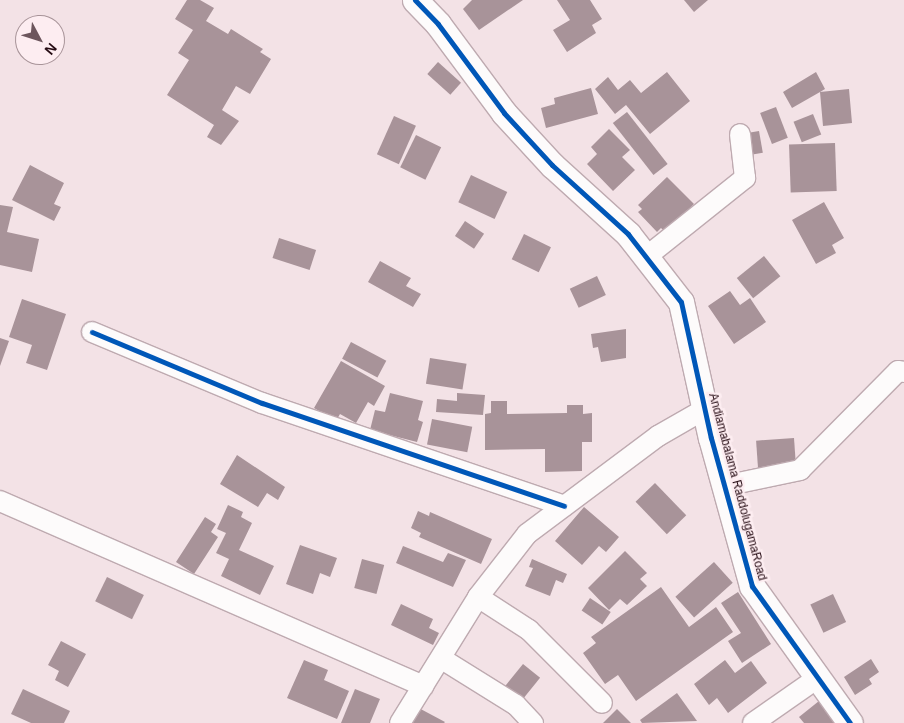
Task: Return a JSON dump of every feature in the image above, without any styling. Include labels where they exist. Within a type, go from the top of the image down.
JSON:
[{"type":"street","name":"Andiamabalama RaddolugamaRoad","points":[[414,0],[438,24],[504,113],[552,165],[628,234],[681,302],[704,409],[752,586],[816,679],[850,723]]},
{"type":"street","points":[[646,257],[745,178],[740,134]]},
{"type":"street","points":[[92,332],[262,402],[564,506]]},
{"type":"street","points":[[724,486],[800,470],[898,371],[904,372]]},
{"type":"street","points":[[400,723],[442,659],[478,597],[527,534],[658,436],[704,409]]},
{"type":"street","points":[[0,501],[423,686]]},
{"type":"street","points":[[478,597],[529,630],[602,703]]},
{"type":"street","points":[[442,659],[516,705],[533,723]]},
{"type":"street","points":[[753,723],[816,679]]},
{"type":"building","points":[[187,0],[200,0],[214,8],[206,21],[228,34],[231,29],[263,49],[260,52],[271,59],[250,94],[236,86],[222,110],[239,121],[221,145],[207,137],[214,125],[167,95],[189,60],[178,53],[193,30],[175,19]]},
{"type":"building","points":[[472,0],[523,0],[479,30],[463,9]]},
{"type":"building","points":[[557,0],[590,0],[602,19],[592,25],[596,33],[567,52],[553,30],[570,20]]},
{"type":"building","points":[[684,0],[708,0],[694,12]]},
{"type":"building","points":[[438,62],[461,83],[450,95],[427,74]]},
{"type":"building","points":[[667,72],[690,101],[650,134],[626,105],[615,114],[595,89],[608,77],[618,90],[630,80],[641,93]]},
{"type":"building","points":[[816,72],[825,89],[792,108],[783,92]]},
{"type":"building","points":[[591,88],[598,114],[546,128],[541,108],[555,104],[554,98]]},
{"type":"building","points":[[849,89],[852,123],[823,126],[820,92]]},
{"type":"building","points":[[776,107],[788,138],[772,144],[760,113]]},
{"type":"building","points":[[627,112],[668,164],[653,175],[613,123]]},
{"type":"building","points":[[813,114],[821,134],[802,142],[794,122]]},
{"type":"building","points":[[394,116],[416,126],[399,164],[377,154]]},
{"type":"building","points":[[609,129],[630,150],[622,157],[635,170],[613,191],[587,164],[597,154],[591,147]]},
{"type":"building","points":[[759,131],[763,153],[751,155],[747,133]]},
{"type":"building","points":[[416,135],[441,147],[425,180],[400,167]]},
{"type":"building","points":[[835,143],[837,191],[791,193],[789,145]]},
{"type":"building","points":[[30,165],[64,183],[54,204],[61,207],[54,221],[12,200]]},
{"type":"building","points":[[471,175],[507,192],[495,219],[458,202]]},
{"type":"building","points":[[667,177],[694,204],[665,232],[661,228],[657,232],[638,212],[642,209],[638,205]]},
{"type":"building","points":[[824,202],[844,238],[832,245],[836,253],[816,264],[792,220]]},
{"type":"building","points":[[0,205],[13,207],[7,232],[39,239],[32,272],[0,265]]},
{"type":"building","points":[[465,221],[484,234],[474,249],[455,236]]},
{"type":"building","points":[[524,234],[551,247],[539,272],[512,259]]},
{"type":"building","points":[[279,238],[316,250],[310,270],[273,258]]},
{"type":"building","points":[[764,256],[780,276],[753,298],[737,278]]},
{"type":"building","points":[[380,261],[411,278],[406,286],[421,294],[413,307],[368,282]]},
{"type":"building","points":[[597,276],[606,295],[579,308],[570,289]]},
{"type":"building","points":[[730,291],[740,305],[750,298],[766,322],[734,344],[708,306]]},
{"type":"building","points":[[22,299],[66,314],[47,370],[26,363],[32,345],[9,337]]},
{"type":"building","points":[[626,329],[626,358],[601,362],[598,347],[593,348],[591,334]]},
{"type":"building","points":[[0,338],[9,341],[0,366]]},
{"type":"building","points":[[351,342],[386,361],[377,378],[342,359]]},
{"type":"building","points":[[430,358],[467,364],[462,389],[426,384]]},
{"type":"building","points":[[341,361],[385,386],[374,406],[368,402],[356,423],[340,414],[336,421],[314,408]]},
{"type":"building","points":[[390,393],[423,401],[418,420],[423,422],[417,442],[370,430],[375,410],[385,412]]},
{"type":"building","points":[[457,393],[485,395],[483,415],[436,412],[437,399],[457,401]]},
{"type":"building","points":[[491,401],[507,401],[507,414],[567,413],[567,405],[583,405],[583,414],[592,413],[592,442],[582,442],[582,471],[545,472],[545,449],[485,450],[485,414],[491,413]]},
{"type":"building","points":[[432,419],[472,427],[467,452],[427,445]]},
{"type":"building","points":[[794,438],[796,468],[758,471],[756,441]]},
{"type":"building","points":[[237,455],[285,487],[278,500],[267,493],[258,507],[220,484]]},
{"type":"building","points":[[655,483],[686,515],[667,534],[636,502]]},
{"type":"building","points":[[228,505],[243,512],[241,517],[252,523],[239,550],[274,566],[260,595],[221,576],[229,559],[216,553],[226,533],[217,529]]},
{"type":"building","points":[[584,507],[619,537],[606,552],[599,546],[582,565],[555,541]]},
{"type":"building","points":[[418,511],[429,516],[430,512],[492,539],[481,564],[419,537],[421,533],[411,528]]},
{"type":"building","points":[[205,517],[216,524],[211,532],[218,537],[194,574],[176,562]]},
{"type":"building","points":[[300,545],[337,558],[330,577],[320,573],[313,594],[286,584]]},
{"type":"building","points":[[403,546],[443,562],[448,553],[466,560],[453,587],[396,563]]},
{"type":"building","points":[[625,551],[647,573],[640,579],[647,586],[627,605],[620,599],[609,610],[588,588]]},
{"type":"building","points":[[362,559],[384,565],[376,594],[354,588]]},
{"type":"building","points":[[532,559],[567,574],[563,583],[556,580],[550,596],[525,586],[533,568],[529,567]]},
{"type":"building","points":[[714,562],[733,583],[694,618],[675,597]]},
{"type":"building","points":[[107,577],[144,595],[132,619],[95,601]]},
{"type":"building","points":[[661,587],[689,627],[716,607],[733,632],[636,701],[618,675],[605,684],[583,653],[596,643],[591,637]]},
{"type":"building","points":[[738,592],[771,644],[742,663],[728,641],[741,633],[721,603]]},
{"type":"building","points":[[833,594],[846,622],[823,633],[810,605]]},
{"type":"building","points":[[590,598],[611,612],[602,624],[582,610]]},
{"type":"building","points":[[401,604],[433,619],[429,628],[439,633],[433,645],[391,625]]},
{"type":"building","points":[[61,641],[86,654],[68,687],[55,680],[59,671],[48,665]]},
{"type":"building","points":[[871,659],[879,672],[869,679],[872,684],[855,695],[844,677]]},
{"type":"building","points":[[304,660],[328,670],[324,680],[349,691],[337,719],[287,698]]},
{"type":"building","points":[[725,660],[735,673],[751,661],[767,683],[728,713],[717,698],[709,705],[694,684]]},
{"type":"building","points":[[523,664],[540,678],[519,704],[502,690]]},
{"type":"building","points":[[23,689],[70,711],[64,723],[31,723],[11,714]]},
{"type":"building","points":[[355,689],[380,699],[370,723],[341,723]]},
{"type":"building","points":[[677,693],[697,721],[642,723],[640,720]]},
{"type":"building","points":[[819,701],[837,723],[804,723],[799,717]]},
{"type":"building","points":[[415,706],[445,722],[407,723]]},
{"type":"building","points":[[617,709],[631,723],[603,723]]},
{"type":"cycle path","points":[[415,0],[438,24],[504,113],[552,165],[628,234],[681,302],[711,438],[752,586],[850,723]]},
{"type":"cycle path","points":[[92,332],[262,403],[564,506]]}]
